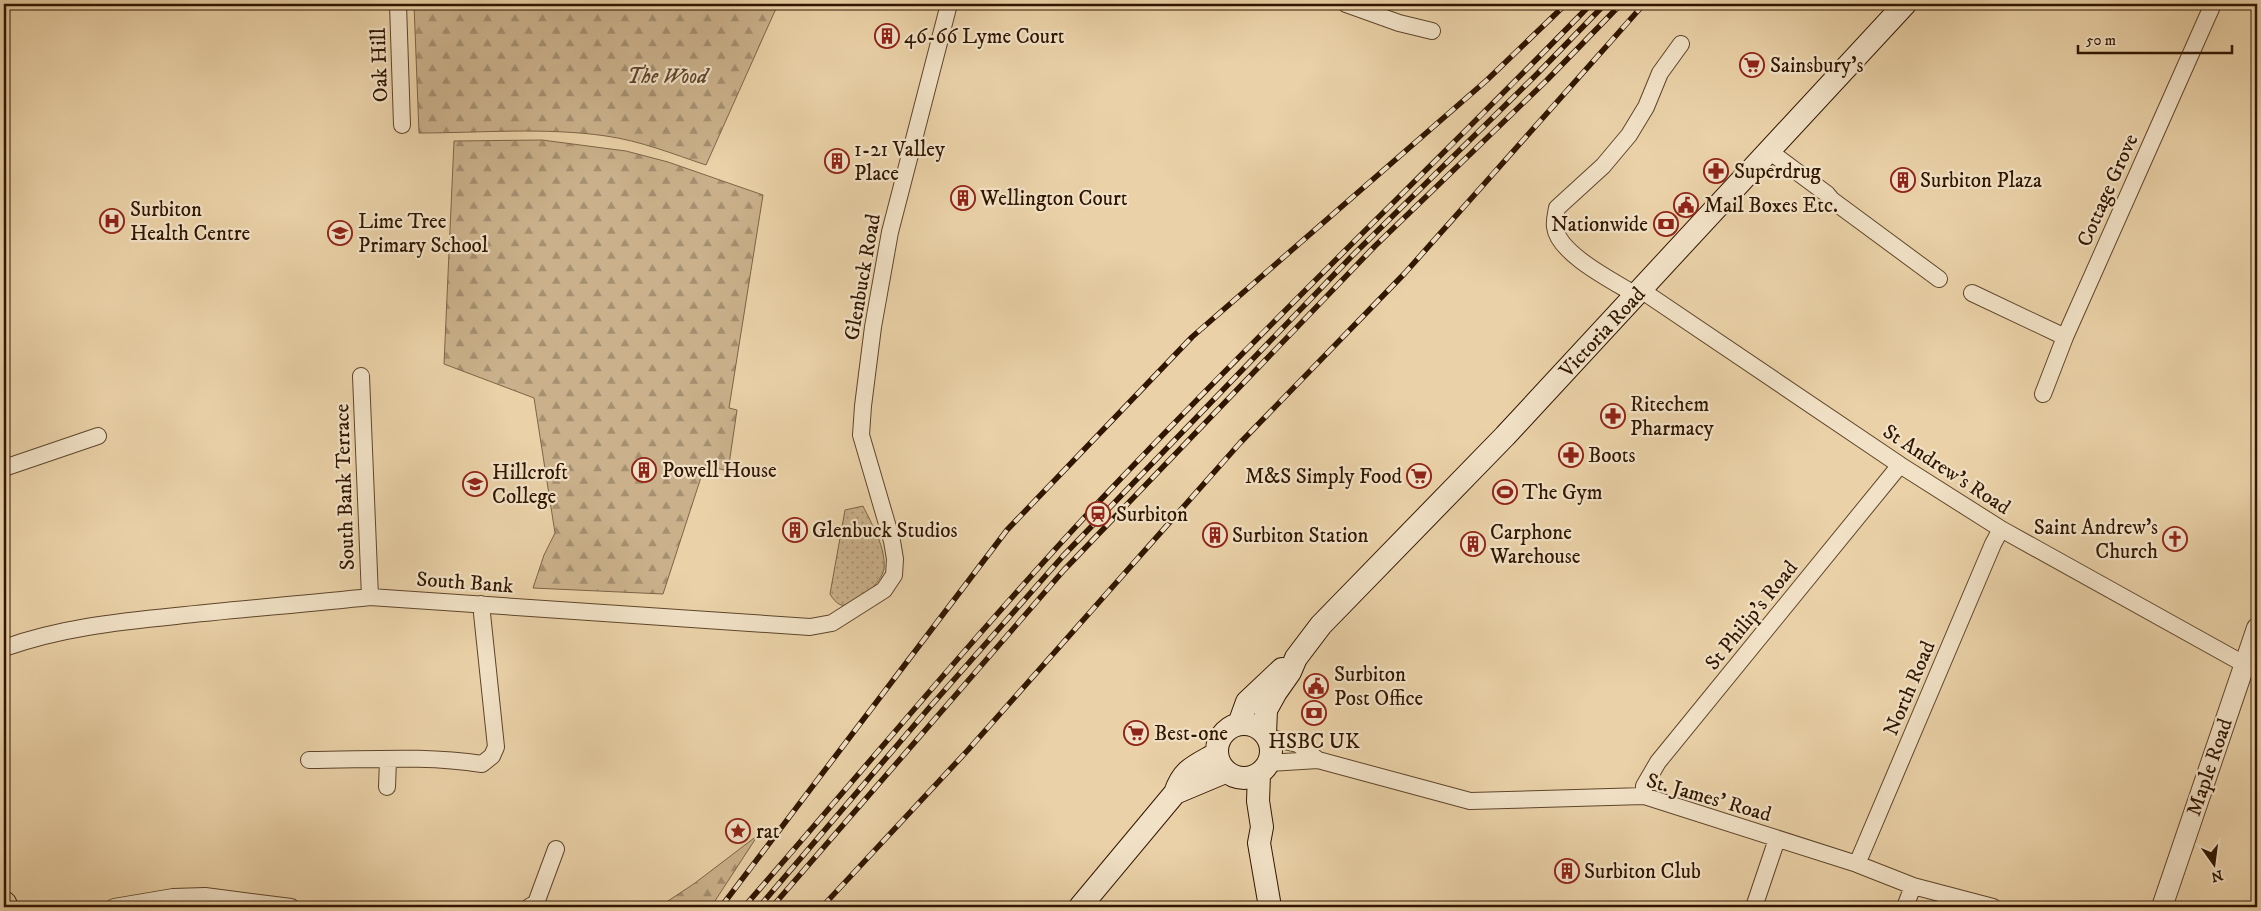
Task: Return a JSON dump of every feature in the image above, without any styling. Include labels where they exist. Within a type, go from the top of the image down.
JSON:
[{"type":"main road","name":"Victoria Road","points":[[1266,735],[1266,710],[1290,672],[1296,658],[1320,625],[1505,436],[1905,4]]},
{"type":"main road","name":"Victoria Road","points":[[1238,724],[1247,702],[1275,674],[1296,658]]},
{"type":"main road","points":[[1259,843],[1252,831],[1242,792],[1225,767],[1217,743],[1222,733],[1238,724],[1250,724],[1266,735],[1271,747],[1264,768],[1258,801],[1262,826],[1259,843],[1270,907]]},
{"type":"main road","points":[[1080,907],[1175,793],[1180,778],[1190,769],[1225,767],[1249,778],[1264,768]]},
{"type":"street","name":"Oak Hill","points":[[398,4],[402,125]]},
{"type":"street","name":"Glenbuck Road","points":[[895,559],[892,541],[861,436],[863,406],[873,327],[890,232],[949,4]]},
{"type":"street","points":[[1346,4],[1398,29],[1432,31]]},
{"type":"street","name":"Cottage Grove","points":[[2043,394],[2065,337],[2213,4]]},
{"type":"street","name":"St Andrew's Road","points":[[1681,44],[1660,73],[1646,107],[1630,134],[1603,166],[1557,208],[1555,228],[1561,242],[1575,255],[1638,293],[2001,529],[2251,664]]},
{"type":"street","points":[[1769,151],[1939,279]]},
{"type":"street","points":[[1972,293],[2065,337]]},
{"type":"street","name":"South Bank Terrace","points":[[361,376],[370,597]]},
{"type":"street","points":[[4,468],[98,436]]},
{"type":"street","name":"St Philip's Road","points":[[1644,796],[1644,786],[1658,762],[1900,465]]},
{"type":"street","name":"North Road","points":[[1857,864],[2001,529]]},
{"type":"street","name":"South Bank","points":[[4,648],[39,636],[96,625],[247,608],[310,604],[370,597],[810,628],[832,623],[884,590],[894,575],[895,559]]},
{"type":"street","points":[[309,760],[388,760],[407,758],[448,759],[482,764],[492,756],[496,747],[481,604]]},
{"type":"street","name":"Maple Road","points":[[2162,907],[2251,664],[2257,628]]},
{"type":"street","name":"St. James' Road","points":[[1266,735],[1298,744],[1318,760]]},
{"type":"street","points":[[387,787],[388,760]]},
{"type":"street","name":"St. James' Road","points":[[1264,768],[1318,760],[1470,801],[1644,796],[1857,864],[1913,886],[1994,907]]},
{"type":"street","points":[[1754,907],[1777,839]]},
{"type":"street","points":[[529,907],[536,903],[556,849]]},
{"type":"street","points":[[1905,907],[1913,886]]},
{"type":"street","points":[[114,907],[173,897],[205,896],[291,907]]},
{"type":"green space","name":"The Wood","points":[[414,4],[778,4],[706,165],[632,141],[583,133],[536,131],[419,133]]},
{"type":"green space","points":[[542,140],[626,151],[668,162],[763,195],[729,408],[737,410],[728,471],[705,465],[663,594],[533,588],[544,555],[555,533],[534,398],[444,364],[454,141]]},
{"type":"green space","points":[[863,506],[881,544],[884,569],[878,581],[867,593],[847,605],[841,605],[830,594],[845,510]]},
{"type":"green space","points":[[758,835],[711,907],[659,907],[695,883]]},
{"type":"railway","points":[[721,907],[1007,530],[1192,337],[1487,80],[1566,4]]},
{"type":"railway","points":[[744,907],[970,645],[1109,491],[1228,368],[1591,4]]},
{"type":"railway","points":[[759,907],[929,708],[1063,556],[1351,257],[1538,73],[1605,4]]},
{"type":"railway","points":[[772,907],[1064,570],[1375,246],[1547,80],[1621,4]]},
{"type":"railway","points":[[822,907],[968,750],[1240,443],[1405,273],[1644,4]]},
{"type":"place","name":"46-66 Lyme Court","points":[[887,36]]},
{"type":"place","name":"Sainsbury's","points":[[1752,65]]},
{"type":"place","name":"1-21 Valley Place","points":[[837,161]]},
{"type":"place","name":"Superdrug","points":[[1716,171]]},
{"type":"place","name":"Surbiton Plaza","points":[[1903,180]]},
{"type":"place","name":"Wellington Court","points":[[963,198]]},
{"type":"place","name":"Mail Boxes Etc.","points":[[1686,205]]},
{"type":"place","name":"Surbiton Health Centre","points":[[112,221]]},
{"type":"place","name":"Nationwide","points":[[1666,224]]},
{"type":"place","name":"Lime Tree Primary School","points":[[340,233]]},
{"type":"place","name":"Ritechem Pharmacy","points":[[1613,416]]},
{"type":"place","name":"Boots","points":[[1571,455]]},
{"type":"place","name":"Powell House","points":[[644,470]]},
{"type":"place","name":"M&S Simply Food","points":[[1419,476]]},
{"type":"place","name":"Hillcroft College","points":[[475,484]]},
{"type":"place","name":"The Gym","points":[[1505,492]]},
{"type":"place","name":"Surbiton","points":[[1098,514]]},
{"type":"place","name":"Glenbuck Studios","points":[[795,530]]},
{"type":"place","name":"Surbiton Station","points":[[1215,535]]},
{"type":"place","name":"Saint Andrew's Church","points":[[2175,539]]},
{"type":"place","name":"Carphone Warehouse","points":[[1473,544]]},
{"type":"place","name":"Surbiton Post Office","points":[[1316,686]]},
{"type":"place","name":"HSBC UK","points":[[1314,713]]},
{"type":"place","name":"Best-one","points":[[1136,733]]},
{"type":"place","name":"rat","points":[[738,831]]},
{"type":"place","name":"Surbiton Club","points":[[1567,871]]}]
